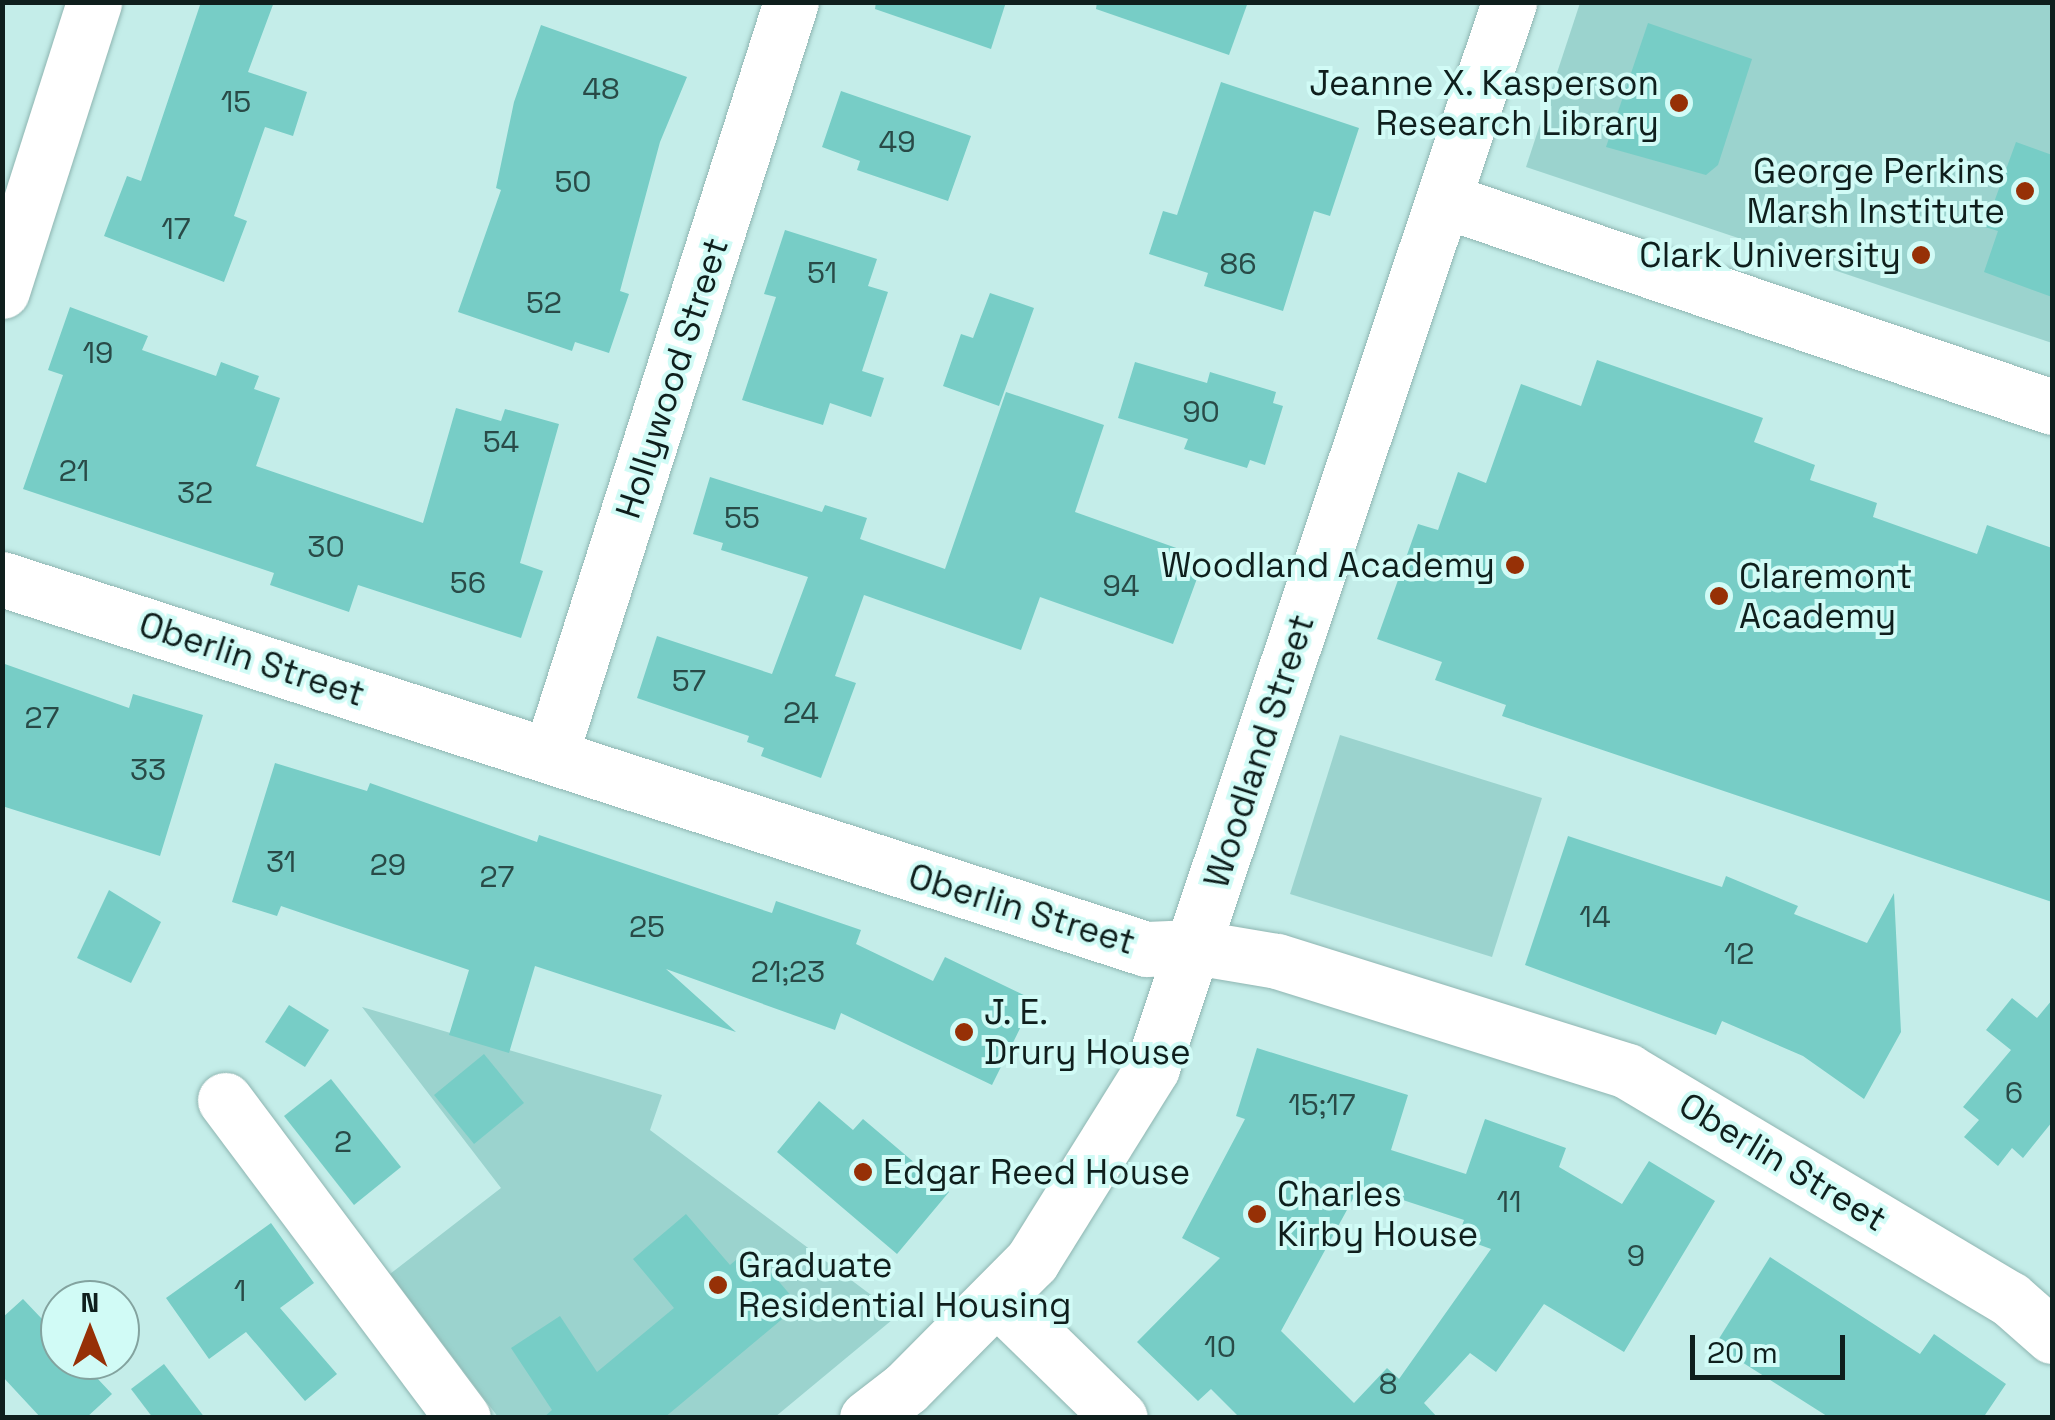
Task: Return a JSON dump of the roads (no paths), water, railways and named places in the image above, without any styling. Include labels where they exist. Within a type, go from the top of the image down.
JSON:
[{"type":"street","points":[[2,291],[94,2]]},
{"type":"street","name":"Hollywood Street","points":[[551,753],[790,2]]},
{"type":"street","name":"Woodland Street","points":[[867,1418],[998,1299],[1032,1261],[1152,1068],[1509,2]]},
{"type":"street","points":[[1443,200],[2052,407]]},
{"type":"street","name":"Oberlin Street","points":[[2,579],[551,753],[1146,949],[1194,947],[1277,961],[1627,1070],[2048,1325]]},
{"type":"street","points":[[225,1100],[463,1418]]},
{"type":"street","points":[[998,1299],[1120,1418]]},
{"type":"place","name":"Jeanne X. Kasperson Research Library","points":[[1679,103]]},
{"type":"place","name":"George Perkins Marsh Institute","points":[[2025,191]]},
{"type":"place","name":"Clark University","points":[[1921,255]]},
{"type":"place","name":"Woodland Academy","points":[[1515,565]]},
{"type":"place","name":"Claremont Academy","points":[[1719,596]]},
{"type":"place","name":"J. E. Drury House","points":[[964,1032]]},
{"type":"place","name":"Edgar Reed House","points":[[863,1172]]},
{"type":"place","name":"Charles Kirby House","points":[[1257,1214]]},
{"type":"place","name":"Graduate Residential Housing","points":[[718,1285]]}]
